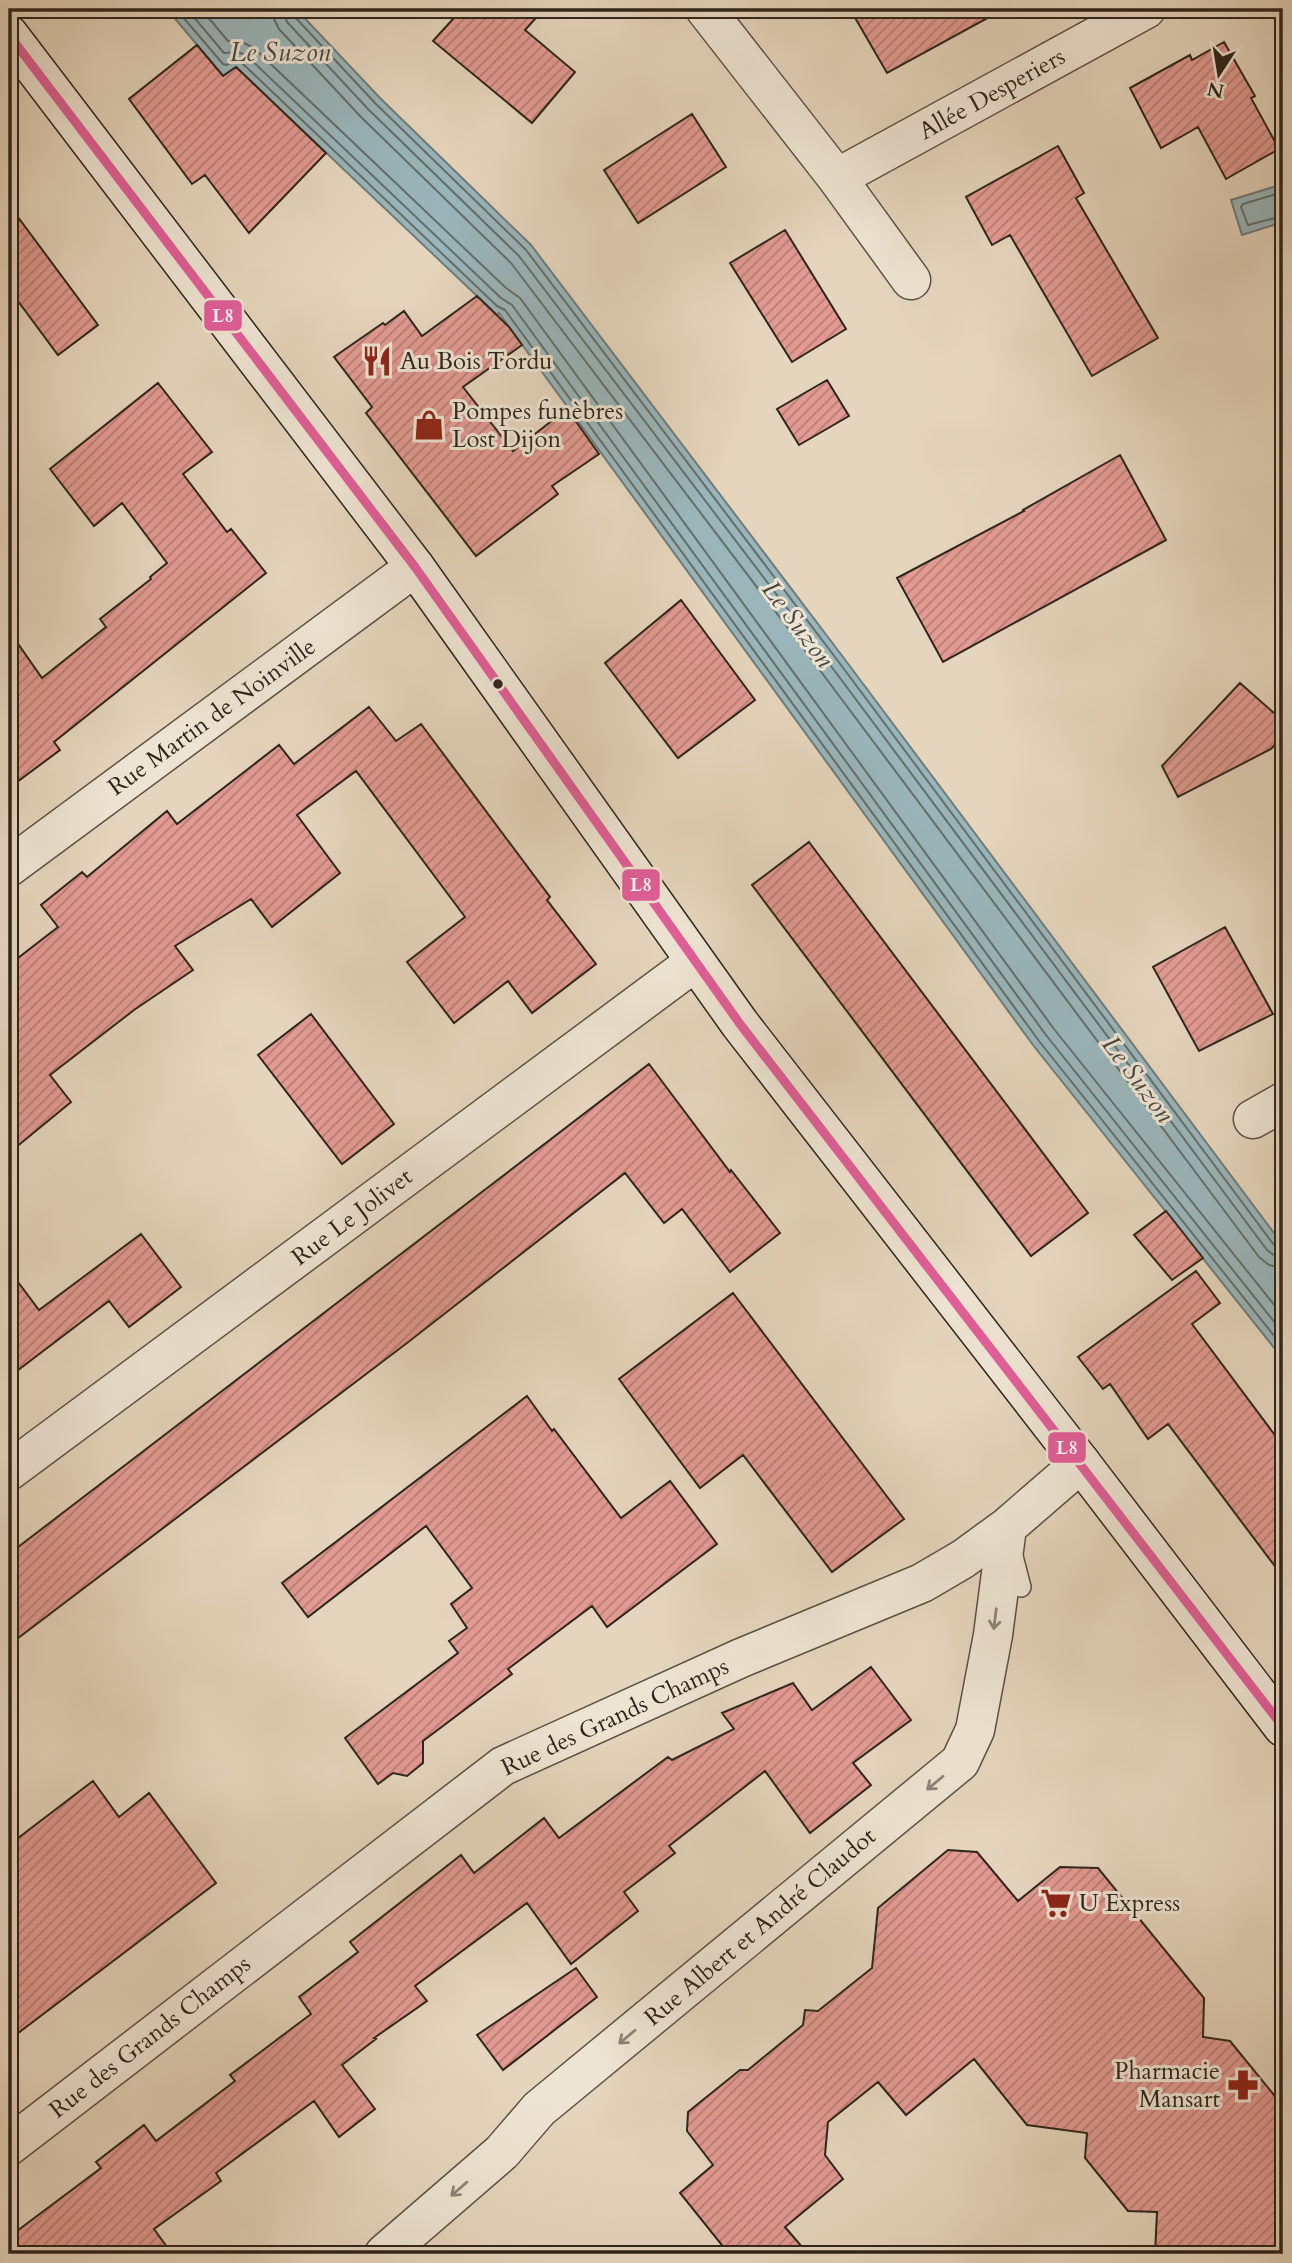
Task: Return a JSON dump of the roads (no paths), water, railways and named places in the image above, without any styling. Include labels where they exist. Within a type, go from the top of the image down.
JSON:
[{"type":"street","points":[[705,9],[838,178],[911,280]]},
{"type":"street","name":"Allée Desperiers","points":[[838,178],[1146,9]]},
{"type":"street","points":[[9,35],[415,566],[748,1035],[1283,1727]]},
{"type":"street","name":"Rue Martin de Noinville","points":[[9,867],[415,566]]},
{"type":"street","name":"Rue Le Jolivet","points":[[9,1471],[695,962]]},
{"type":"street","name":"Rue des Grands Champs","points":[[9,2146],[503,1766],[741,1658],[922,1583],[963,1559],[1007,1527],[1081,1463]]},
{"type":"street","name":"Rue Albert et André Claudot","points":[[384,2254],[502,2152],[539,2109],[960,1762],[975,1730],[993,1635],[1007,1527]]},
{"type":"lane","points":[[1007,1527],[1021,1587]]},
{"type":"water","name":"Le Suzon","points":[[167,9],[296,9],[380,98],[531,245],[1283,1245],[1283,1359],[1033,1045],[499,313],[497,315],[236,67],[223,76]]},
{"type":"water","points":[[1283,184],[1283,222],[1242,235],[1231,200]]},
{"type":"place","name":"Au Bois Tordu","points":[[377,361]]},
{"type":"place","name":"Pompes funèbres Lost Dijon","points":[[429,425]]},
{"type":"place","name":"U Express","points":[[1056,1903]]},
{"type":"place","name":"Pharmacie Mansart","points":[[1243,2085]]}]
